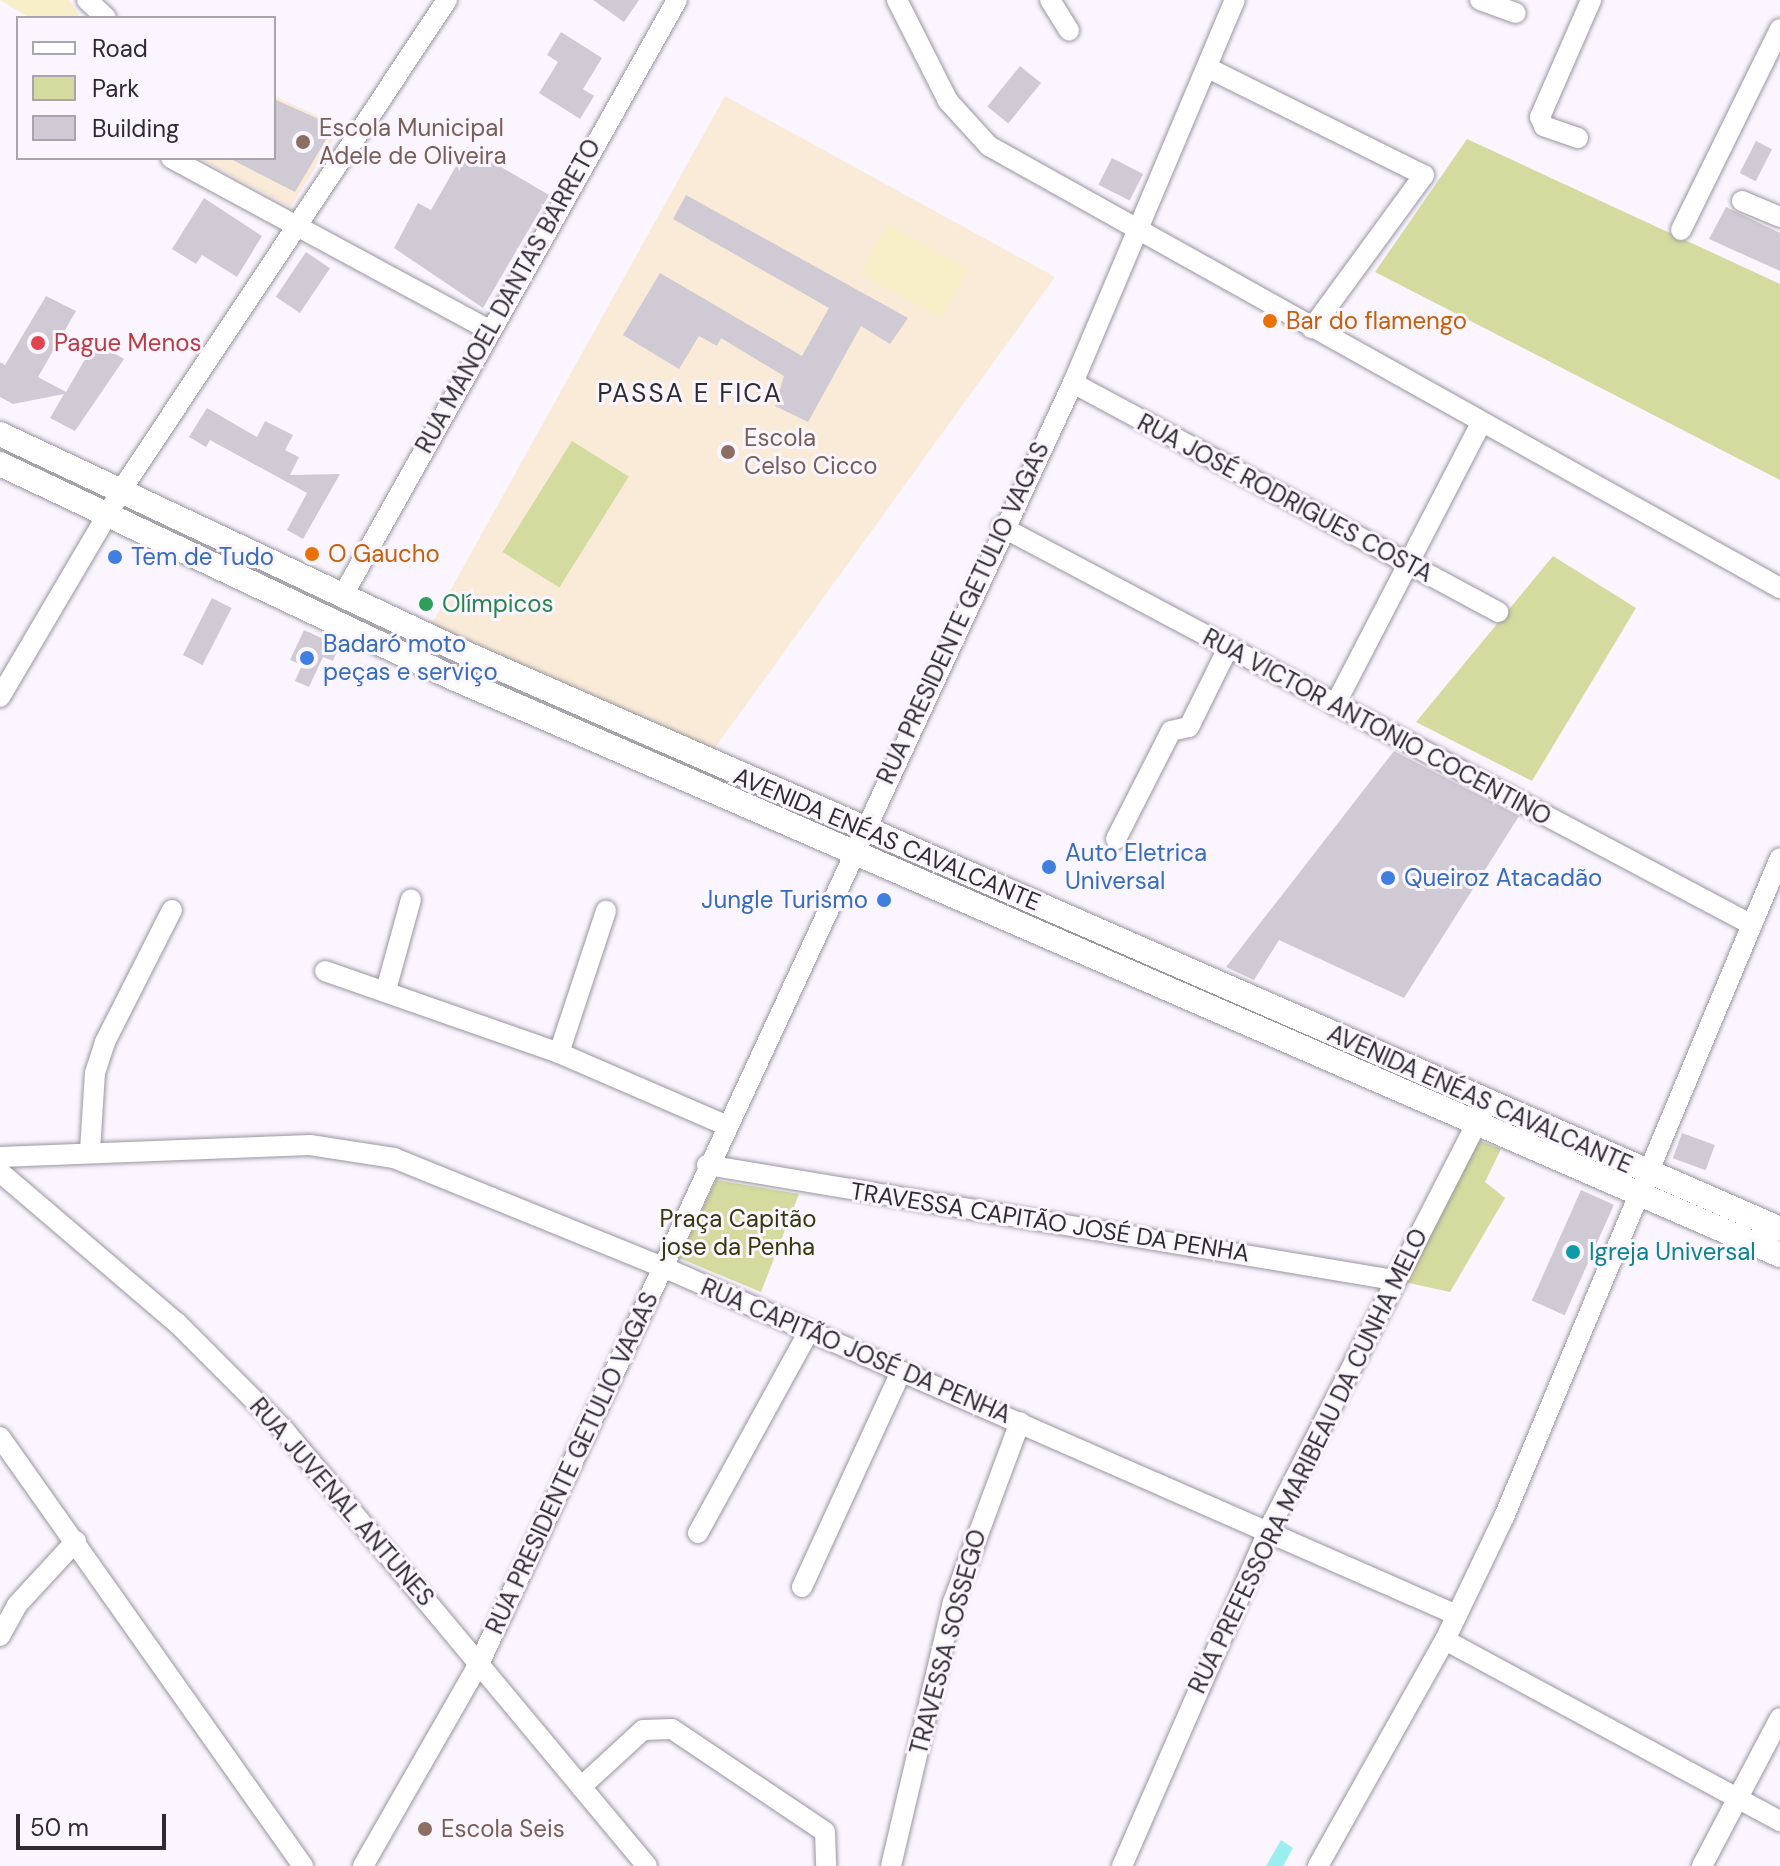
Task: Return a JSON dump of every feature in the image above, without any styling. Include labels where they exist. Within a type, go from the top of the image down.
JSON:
[{"type":"main road","name":"AVENIDA ENÉAS CAVALCANTE","points":[[0,434],[465,653],[728,783],[1033,914],[1482,1115],[1734,1222],[1780,1255]]},
{"type":"main road","name":"AVENIDA ENÉAS CAVALCANTE","points":[[0,464],[453,678],[728,783]]},
{"type":"main road","points":[[453,678],[465,653]]},
{"type":"main road","name":"AVENIDA ENÉAS CAVALCANTE","points":[[1734,1222],[1780,1229]]},
{"type":"street","points":[[87,0],[104,16]]},
{"type":"street","points":[[0,697],[122,493],[300,229],[447,0]]},
{"type":"street","points":[[897,0],[948,101],[974,134],[1312,328],[1780,588]]},
{"type":"street","points":[[1050,0],[1069,31]]},
{"type":"street","name":"RUA PRESIDENTE GETULIO VAGAS","points":[[363,1866],[480,1662],[856,839],[1073,383],[1140,231],[1235,0]]},
{"type":"street","points":[[1480,0],[1516,13]]},
{"type":"street","points":[[1578,138],[1544,126],[1540,117],[1591,0]]},
{"type":"street","name":"RUA MANOEL DANTAS BARRETO","points":[[343,595],[487,329],[674,2]]},
{"type":"street","points":[[1681,230],[1780,29]]},
{"type":"street","points":[[1208,68],[1424,175],[1312,328]]},
{"type":"street","points":[[175,160],[487,329]]},
{"type":"street","points":[[1742,201],[1780,217]]},
{"type":"street","name":"RUA JOSÉ RODRIGUES COSTA","points":[[1073,383],[1498,612]]},
{"type":"street","points":[[1335,705],[1481,423]]},
{"type":"street","name":"RUA VICTOR ANTONIO COCENTINO","points":[[1002,527],[1752,925]]},
{"type":"street","points":[[1116,839],[1171,731],[1189,727],[1228,648]]},
{"type":"street","points":[[1318,1866],[1457,1615],[1647,1186],[1780,858]]},
{"type":"street","points":[[386,990],[411,899]]},
{"type":"street","points":[[90,1150],[95,1073],[105,1042],[172,910]]},
{"type":"street","points":[[559,1053],[606,911]]},
{"type":"street","points":[[325,971],[559,1053],[725,1125]]},
{"type":"street","name":"RUA PREFESSORA MARIBEAU DA CUNHA MELO","points":[[1122,1866],[1269,1529],[1394,1280],[1482,1115]]},
{"type":"street","name":"RUA CAPITÃO JOSÉ DA PENHA","points":[[0,1157],[90,1150],[310,1145],[394,1158],[663,1267],[808,1333],[1269,1529],[1457,1615]]},
{"type":"street","name":"TRAVESSA CAPITÃO JOSÉ DA PENHA","points":[[707,1165],[1394,1280]]},
{"type":"street","name":"RUA JUVENAL ANTUNES","points":[[0,1172],[177,1323],[284,1430],[647,1866]]},
{"type":"street","points":[[698,1533],[808,1333]]},
{"type":"street","points":[[802,1587],[901,1372]]},
{"type":"street","name":"TRAVESSA SOSSEGO","points":[[891,1866],[953,1602],[1020,1422]]},
{"type":"street","points":[[0,1437],[303,1866]]},
{"type":"street","points":[[0,1636],[17,1605],[76,1541]]},
{"type":"street","points":[[1445,1640],[1780,1821]]},
{"type":"street","points":[[1702,1866],[1780,1718]]},
{"type":"street","points":[[581,1787],[643,1730],[672,1729],[825,1832],[826,1866]]},
{"type":"shaded area","name":"Escola Celso Cicco","points":[[725,96],[1055,277],[714,749],[430,627]]},
{"type":"shaded area","name":"Escola Municipal Adele de Oliveira","points":[[276,97],[342,127],[290,207],[203,160],[276,160]]},
{"type":"green space","points":[[1467,139],[1780,284],[1780,480],[1375,272]]},
{"type":"green space","points":[[572,441],[629,477],[559,588],[503,552]]},
{"type":"green space","points":[[1553,556],[1636,608],[1532,781],[1416,722]]},
{"type":"green space","points":[[1475,1139],[1501,1149],[1485,1182],[1505,1198],[1450,1292],[1400,1281]]},
{"type":"green space","name":"Praça Capitão jose da Penha","points":[[716,1180],[799,1194],[761,1292],[679,1258]]},
{"type":"sand","points":[[0,0],[69,0],[79,16],[27,16]]},
{"type":"sand","points":[[887,224],[968,269],[941,318],[860,273]]},
{"type":"water","points":[[1281,1840],[1293,1848],[1283,1866],[1266,1866]]},
{"type":"building","points":[[593,0],[639,0],[624,22]]},
{"type":"building","points":[[561,32],[602,58],[583,89],[594,96],[580,119],[539,93],[558,62],[547,55]]},
{"type":"building","points":[[1020,66],[1041,83],[1008,123],[987,106]]},
{"type":"building","name":"Escola Municipal Adele de Oliveira","points":[[276,100],[334,126],[295,192],[233,160],[276,160]]},
{"type":"building","points":[[1756,141],[1772,149],[1756,181],[1740,173]]},
{"type":"building","points":[[467,147],[549,195],[483,308],[394,248],[418,203],[431,210]]},
{"type":"building","points":[[1112,158],[1143,174],[1130,201],[1098,185]]},
{"type":"building","points":[[686,195],[908,318],[890,344],[861,326],[808,422],[775,406],[784,376],[721,338],[717,346],[699,336],[679,369],[623,335],[660,273],[802,356],[829,308],[673,219]]},
{"type":"building","points":[[204,198],[262,236],[237,277],[202,255],[196,264],[172,249]]},
{"type":"building","points":[[1726,207],[1780,233],[1780,271],[1709,239]]},
{"type":"building","points":[[306,252],[330,268],[300,313],[276,297]]},
{"type":"building","points":[[46,296],[76,311],[38,377],[66,392],[95,342],[124,359],[75,431],[50,418],[64,394],[13,404],[0,397],[0,362],[5,365]]},
{"type":"building","points":[[207,408],[257,437],[265,421],[293,435],[285,450],[299,457],[290,475],[340,474],[303,539],[287,530],[307,493],[210,440],[206,447],[189,437]]},
{"type":"building","points":[[212,598],[232,608],[203,665],[183,655]]},
{"type":"building","name":"Badaró moto peças e serviço","points":[[304,630],[339,646],[333,661],[323,657],[309,687],[295,681],[302,665],[290,660]]},
{"type":"building","name":"Queiroz Atacadão","points":[[1394,751],[1519,816],[1404,998],[1279,940],[1254,980],[1226,967]]},
{"type":"building","points":[[1682,1133],[1715,1145],[1706,1170],[1673,1158]]},
{"type":"building","name":"Igreja Universal","points":[[1581,1190],[1614,1205],[1565,1315],[1532,1301]]},
{"type":"place","name":"Escola Municipal Adele de Oliveira","points":[[303,142]]},
{"type":"place","name":"Bar do flamengo","points":[[1270,321]]},
{"type":"place","name":"Pague Menos","points":[[38,343]]},
{"type":"place","name":"Escola Celso Cicco","points":[[728,452]]},
{"type":"place","name":"O Gaucho","points":[[312,554]]},
{"type":"place","name":"Tem de Tudo","points":[[115,557]]},
{"type":"place","name":"Olímpicos","points":[[426,604]]},
{"type":"place","name":"Badaró moto peças e serviço","points":[[307,658]]},
{"type":"place","name":"Auto Eletrica Universal","points":[[1049,867]]},
{"type":"place","name":"Queiroz Atacadão","points":[[1388,878]]},
{"type":"place","name":"Jungle Turismo","points":[[884,900]]},
{"type":"place","name":"Igreja Universal","points":[[1573,1252]]},
{"type":"place","name":"Escola Seis","points":[[425,1829]]},
{"type":"district","name":"PASSA E FICA","points":[[690,394]]}]
